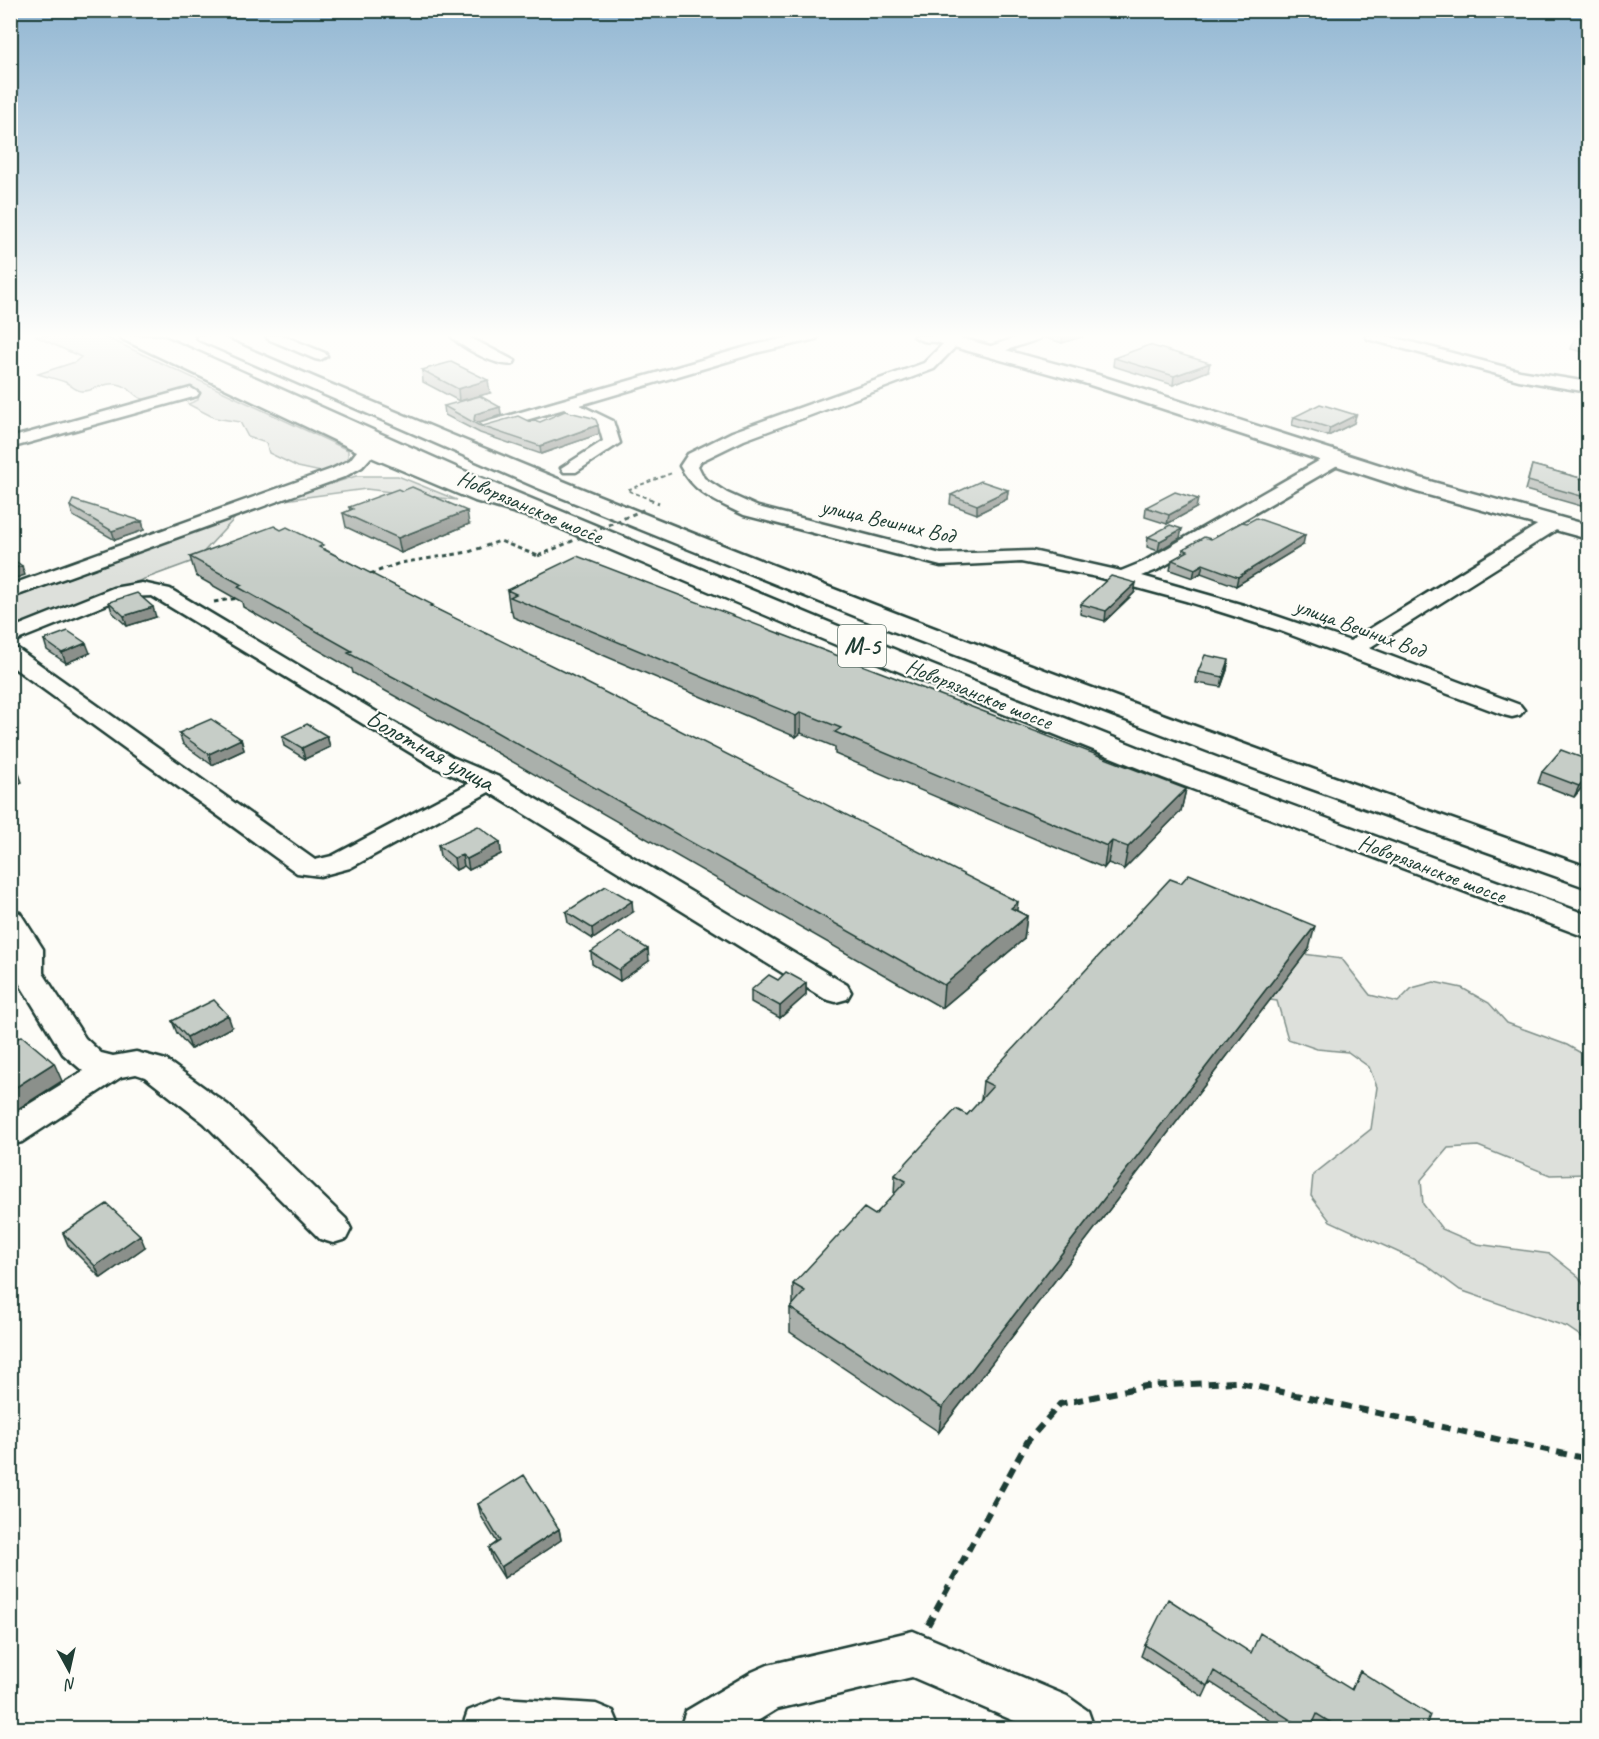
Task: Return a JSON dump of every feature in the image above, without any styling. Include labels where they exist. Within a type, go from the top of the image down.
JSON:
[{"type":"main road","name":"Новорязанское шоссе","points":[[329,417],[557,519],[911,666],[1174,772],[1588,927]]},
{"type":"main road","name":"Новорязанское шоссе","points":[[391,417],[460,448],[783,581],[1276,767],[1588,878]]},
{"type":"main road","points":[[1206,417],[1335,459],[1588,532]]},
{"type":"street","points":[[10,443],[104,417]]},
{"type":"street","points":[[302,417],[411,470],[481,497],[557,519]]},
{"type":"street","points":[[484,427],[517,417]]},
{"type":"street","points":[[570,468],[612,443],[607,424],[593,417]]},
{"type":"street","points":[[689,466],[694,458],[738,436],[789,417]]},
{"type":"street","points":[[10,592],[333,476],[363,459],[366,451],[360,444]]},
{"type":"street","points":[[1124,577],[1150,566],[1335,459]]},
{"type":"street","name":"улица Вешних Вод","points":[[689,466],[697,481],[721,497],[777,519],[942,560],[961,562],[1007,556],[1033,557],[1124,577],[1212,601],[1352,649],[1512,710]]},
{"type":"street","points":[[333,476],[388,467],[411,470]]},
{"type":"street","points":[[1352,649],[1554,522]]},
{"type":"street","name":"Болотная улица","points":[[10,637],[120,592],[139,588],[153,589],[186,606],[443,762],[490,782],[836,992]]},
{"type":"street","points":[[10,654],[307,867],[328,868],[341,862],[490,782]]},
{"type":"street","points":[[10,919],[29,949],[28,973],[75,1046],[91,1062],[113,1067],[136,1063],[155,1068],[216,1114],[333,1229]]},
{"type":"street","points":[[10,1133],[113,1067]]},
{"type":"street","points":[[703,1728],[768,1688],[913,1654],[1050,1713],[1071,1728]]},
{"type":"street","points":[[485,1728],[500,1722],[596,1728]]},
{"type":"path","points":[[659,503],[627,490],[689,466]]},
{"type":"path","points":[[364,576],[400,563],[469,552],[500,541],[538,556],[645,509]]},
{"type":"path","points":[[186,606],[230,598],[246,601]]},
{"type":"path","points":[[913,1654],[1027,1442],[1060,1404],[1146,1386],[1236,1382],[1588,1459]]},
{"type":"shaded area","points":[[213,417],[278,417],[348,450],[348,463],[321,472],[298,467],[269,453],[266,443],[248,437],[240,422]]},
{"type":"shaded area","points":[[356,476],[398,476],[457,500],[366,489],[277,501]]},
{"type":"shaded area","points":[[236,517],[196,560],[11,628],[11,599]]},
{"type":"shaded area","points":[[1288,952],[1342,959],[1370,995],[1398,1002],[1412,988],[1434,982],[1462,988],[1489,1003],[1507,1023],[1567,1045],[1588,1057],[1588,1174],[1550,1175],[1478,1146],[1448,1148],[1421,1180],[1423,1204],[1442,1229],[1477,1244],[1550,1254],[1579,1277],[1588,1292],[1588,1341],[1567,1327],[1460,1290],[1426,1265],[1330,1221],[1311,1196],[1313,1175],[1371,1129],[1377,1087],[1369,1067],[1348,1052],[1317,1049],[1288,1039],[1277,1001],[1250,997]]},
{"type":"building","points":[[464,417],[474,417],[474,420],[483,426],[514,417],[520,417],[530,422],[534,420],[540,422],[551,417],[590,417],[596,420],[598,425],[540,446],[478,425]]},
{"type":"building","points":[[1295,417],[1352,417],[1330,428]]},
{"type":"building","points":[[1532,465],[1588,480],[1588,498],[1528,481]]},
{"type":"building","points":[[981,481],[1008,490],[977,505],[951,495]]},
{"type":"building","points":[[412,487],[467,511],[398,538],[343,513],[353,509],[349,507],[398,489],[402,491]]},
{"type":"building","points":[[1175,492],[1198,499],[1169,515],[1146,507]]},
{"type":"building","points":[[73,500],[142,521],[112,531],[70,506]]},
{"type":"building","points":[[1256,518],[1305,535],[1238,577],[1203,564],[1195,569],[1172,560],[1188,551],[1183,549],[1204,537],[1211,539],[1242,522],[1247,523]]},
{"type":"building","points":[[1170,525],[1182,529],[1160,541],[1148,537]]},
{"type":"building","points":[[274,526],[281,530],[287,527],[323,545],[319,547],[433,605],[430,606],[1018,902],[1011,908],[1027,916],[944,985],[482,724],[348,653],[352,651],[238,587],[242,585],[190,557]]},
{"type":"building","points":[[577,556],[1186,789],[1128,847],[1112,841],[1107,846],[835,732],[841,728],[801,712],[796,716],[510,597],[516,594],[507,590]]},
{"type":"building","points":[[10,557],[22,566],[10,569]]},
{"type":"building","points":[[1111,576],[1136,583],[1106,611],[1081,604]]},
{"type":"building","points":[[137,593],[153,607],[124,616],[109,602]]},
{"type":"building","points":[[68,631],[86,643],[62,653],[44,640]]},
{"type":"building","points":[[1205,655],[1229,660],[1223,677],[1198,672]]},
{"type":"building","points":[[211,719],[241,739],[209,754],[179,733]]},
{"type":"building","points":[[307,724],[327,736],[302,748],[282,736]]},
{"type":"building","points":[[1561,750],[1588,760],[1588,774],[1579,786],[1542,772]]},
{"type":"building","points":[[10,765],[18,771],[10,774]]},
{"type":"building","points":[[478,826],[500,842],[467,859],[462,855],[454,858],[438,845]]},
{"type":"building","points":[[1189,874],[1315,926],[942,1408],[790,1308],[805,1291],[793,1284],[864,1208],[875,1215],[906,1181],[895,1175],[956,1109],[967,1115],[993,1086],[983,1081],[1170,879],[1181,883]]},
{"type":"building","points":[[606,886],[632,901],[592,928],[566,912]]},
{"type":"building","points":[[620,932],[648,949],[619,970],[591,952]]},
{"type":"building","points":[[786,972],[806,983],[780,1006],[751,990],[769,975],[778,980]]},
{"type":"building","points":[[214,1000],[228,1015],[187,1037],[172,1021]]},
{"type":"building","points":[[22,1036],[54,1063],[10,1091],[10,1042]]},
{"type":"building","points":[[107,1204],[140,1235],[95,1266],[63,1233]]},
{"type":"building","points":[[524,1475],[559,1529],[501,1567],[489,1548],[500,1541],[478,1504]]},
{"type":"building","points":[[1168,1599],[1251,1653],[1260,1633],[1352,1690],[1360,1671],[1430,1715],[1425,1728],[1339,1728],[1317,1714],[1311,1728],[1303,1728],[1214,1671],[1207,1686],[1145,1645]]}]
